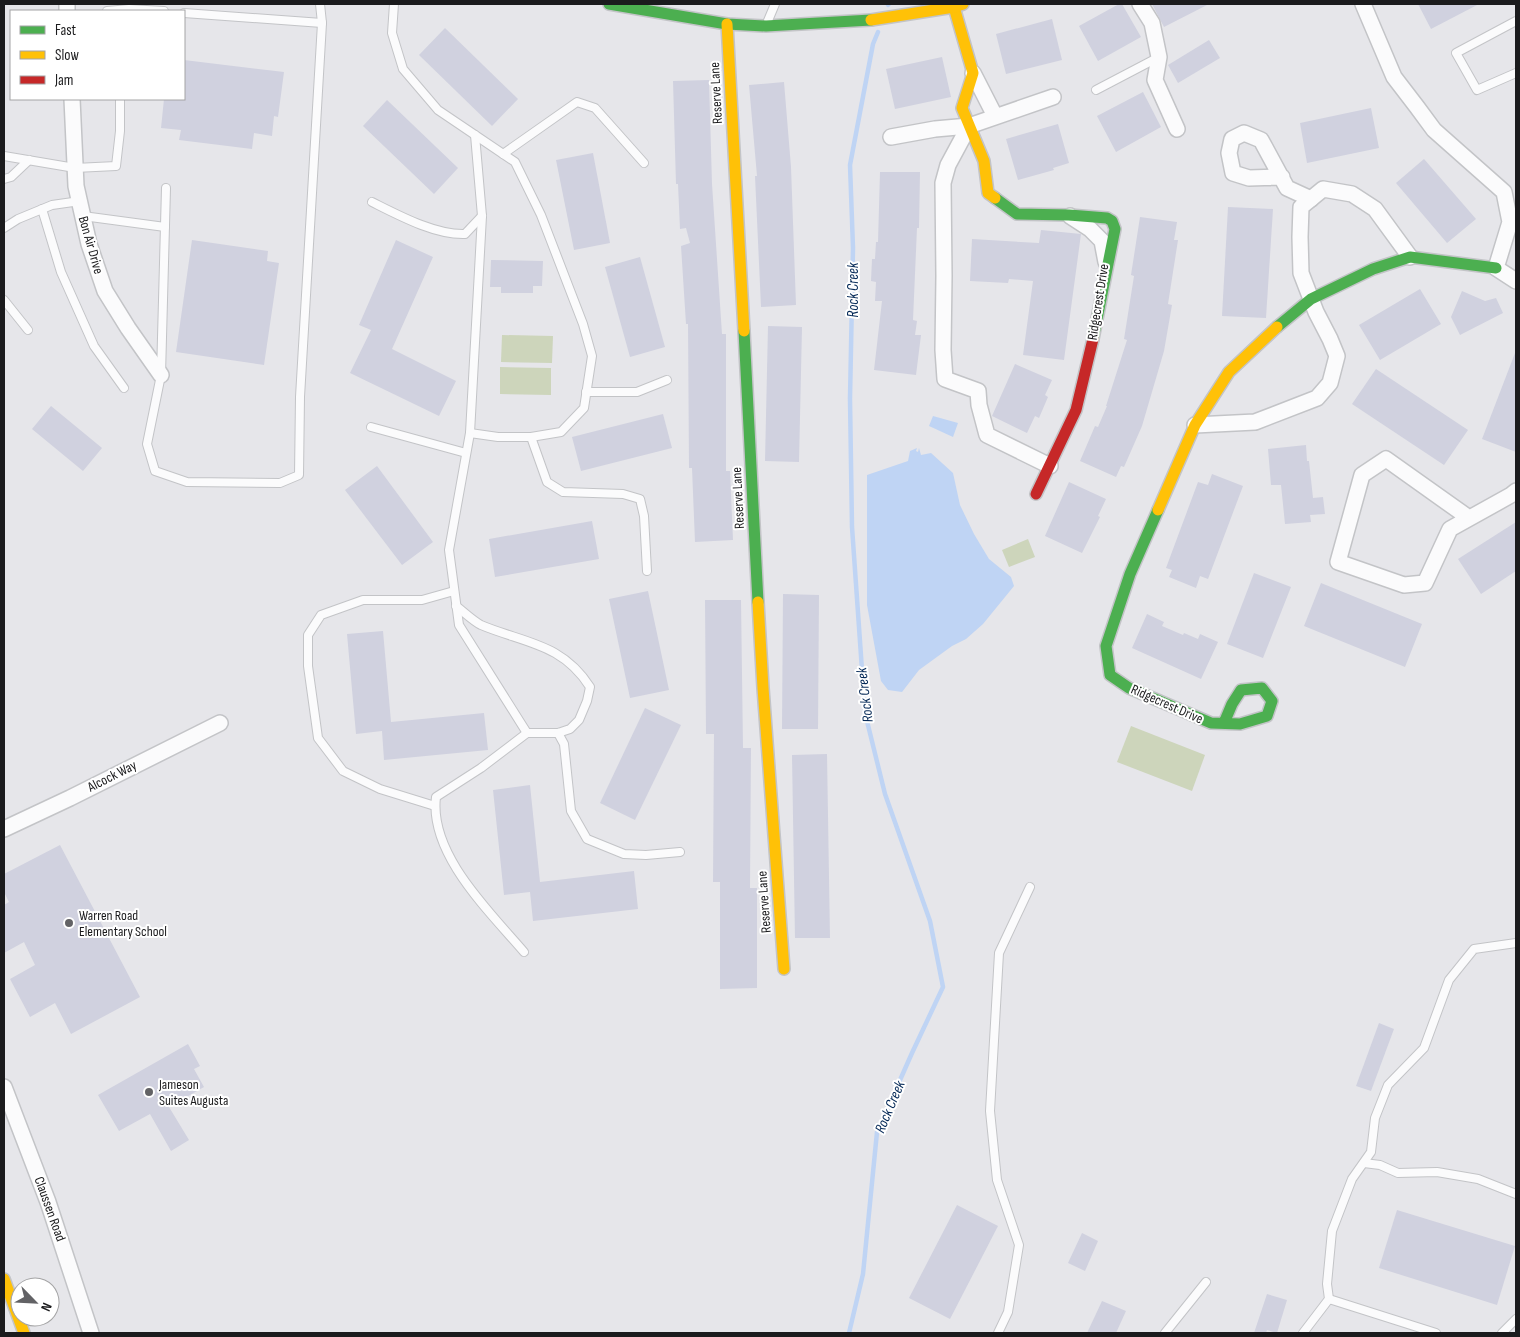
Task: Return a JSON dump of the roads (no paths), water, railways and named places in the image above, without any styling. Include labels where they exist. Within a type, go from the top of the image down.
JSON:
[{"type":"main road","points":[[609,4],[727,24],[766,26],[875,20],[959,6],[973,73]]},
{"type":"main road","name":"Reserve Lane","points":[[727,24],[763,688],[784,969]]},
{"type":"main road","name":"Ridgecrest Drive","points":[[973,73],[962,108],[984,161],[988,193],[1017,214],[1068,215]]},
{"type":"main road","points":[[1068,215],[1107,218],[1112,221],[1115,229],[1107,265]]},
{"type":"main road","name":"Ridgecrest Drive","points":[[1224,724],[1211,723],[1129,688],[1110,675],[1106,646],[1130,574],[1195,425],[1229,372],[1270,333],[1311,299],[1373,269],[1410,257],[1496,268]]},
{"type":"main road","name":"Ridgecrest Drive","points":[[1036,494],[1076,410],[1091,350],[1107,265]]},
{"type":"main road","points":[[4,1279],[24,1333]]},
{"type":"street","points":[[1140,4],[1152,24],[1159,57],[1156,80],[1177,129]]},
{"type":"street","points":[[1363,4],[1394,77],[1434,130],[1504,192],[1510,222],[1496,268]]},
{"type":"street","points":[[973,73],[995,116]]},
{"type":"street","points":[[890,137],[935,129],[969,126],[1053,97]]},
{"type":"street","name":"Bon Air Drive","points":[[72,100],[76,186],[89,244],[105,291],[161,375]]},
{"type":"street","points":[[969,126],[948,166],[942,183],[943,350],[945,379],[978,391],[979,405],[987,435],[1050,466]]},
{"type":"street","points":[[1282,177],[1288,188],[1311,199]]},
{"type":"street","points":[[1195,425],[1255,422],[1317,398],[1330,383],[1337,356],[1301,273],[1300,237],[1302,207],[1323,189],[1352,194],[1376,209],[1410,257]]},
{"type":"street","name":"Ridgecrest Drive","points":[[1068,215],[1090,228],[1102,242],[1107,265]]},
{"type":"street","name":"Ridgecrest Drive","points":[[1496,268],[1516,281]]},
{"type":"street","points":[[1469,518],[1386,459],[1362,475],[1338,562],[1404,585],[1424,583],[1450,529],[1516,491]]},
{"type":"street","name":"Alcock Way","points":[[4,828],[70,798],[220,723]]},
{"type":"street","name":"Claussen Road","points":[[4,1087],[48,1202],[91,1333]]},
{"type":"lane","points":[[166,188],[161,375],[147,444],[155,471],[187,482],[280,483],[300,475],[300,396],[322,23],[320,4]]},
{"type":"lane","points":[[394,4],[392,33],[404,69],[438,110],[515,162],[541,215],[583,324],[592,356],[584,408],[561,432],[531,437],[498,437],[470,433]]},
{"type":"lane","points":[[766,26],[775,4]]},
{"type":"lane","points":[[185,13],[322,23]]},
{"type":"lane","points":[[1516,21],[1456,52],[1477,90],[1516,72]]},
{"type":"lane","points":[[1096,90],[1159,57]]},
{"type":"lane","points":[[4,156],[75,168],[116,166],[120,131],[120,100]]},
{"type":"lane","points":[[503,154],[577,102],[595,108],[644,163]]},
{"type":"lane","points":[[475,135],[482,216],[470,433],[449,550],[459,625],[527,733]]},
{"type":"lane","points":[[4,179],[11,176],[29,160]]},
{"type":"lane","points":[[372,202],[413,222],[455,234],[465,234],[482,216]]},
{"type":"lane","points":[[4,228],[18,219],[52,205],[81,209],[165,227]]},
{"type":"lane","points":[[42,209],[61,272],[94,346],[124,388]]},
{"type":"lane","points":[[4,300],[28,330]]},
{"type":"lane","points":[[586,392],[637,392],[668,380]]},
{"type":"lane","points":[[371,427],[466,453]]},
{"type":"lane","points":[[531,437],[547,482],[562,492],[623,494],[640,499],[644,516],[647,570]]},
{"type":"lane","points":[[435,806],[380,789],[343,771],[318,738],[308,666],[308,635],[322,615],[363,600],[422,600],[454,591]]},
{"type":"lane","points":[[456,606],[480,624],[540,644],[570,663],[590,687],[587,701],[579,720],[570,729],[558,733],[527,733],[481,768],[436,797],[435,812],[443,843],[457,868],[478,898],[524,952]]},
{"type":"lane","points":[[558,733],[564,744],[571,810],[587,838],[624,854],[680,852]]},
{"type":"lane","points":[[998,1333],[1008,1312],[1019,1245],[997,1180],[990,1111],[999,953],[1030,887]]},
{"type":"lane","points":[[1303,1333],[1329,1299],[1327,1284],[1332,1231],[1352,1179],[1371,1152],[1375,1118],[1388,1085],[1424,1048],[1449,980],[1474,949],[1516,943]]},
{"type":"lane","points":[[1364,1163],[1380,1165],[1398,1173],[1437,1172],[1478,1179],[1516,1194]]},
{"type":"lane","points":[[1164,1333],[1206,1282]]},
{"type":"lane","points":[[1329,1299],[1436,1333]]},
{"type":"lane","points":[[1502,1333],[1516,1319]]},
{"type":"water","points":[[933,416],[958,423],[953,437],[929,426]]},
{"type":"water","points":[[917,448],[916,451],[918,452],[919,448],[921,455],[931,453],[953,473],[960,505],[974,534],[989,559],[1011,577],[1014,586],[983,624],[966,639],[952,646],[919,670],[902,692],[888,690],[881,681],[867,605],[867,475],[908,461],[910,451]]},
{"type":"waterway","name":"Rock Creek","points":[[849,1333],[863,1274],[877,1132],[943,987],[930,921],[885,794],[865,713],[852,527],[850,399],[853,248],[850,165],[873,44],[878,32]]},
{"type":"place","name":"Warren Road Elementary School","points":[[69,923]]},
{"type":"place","name":"Jameson Suites Augusta","points":[[149,1092]]}]
